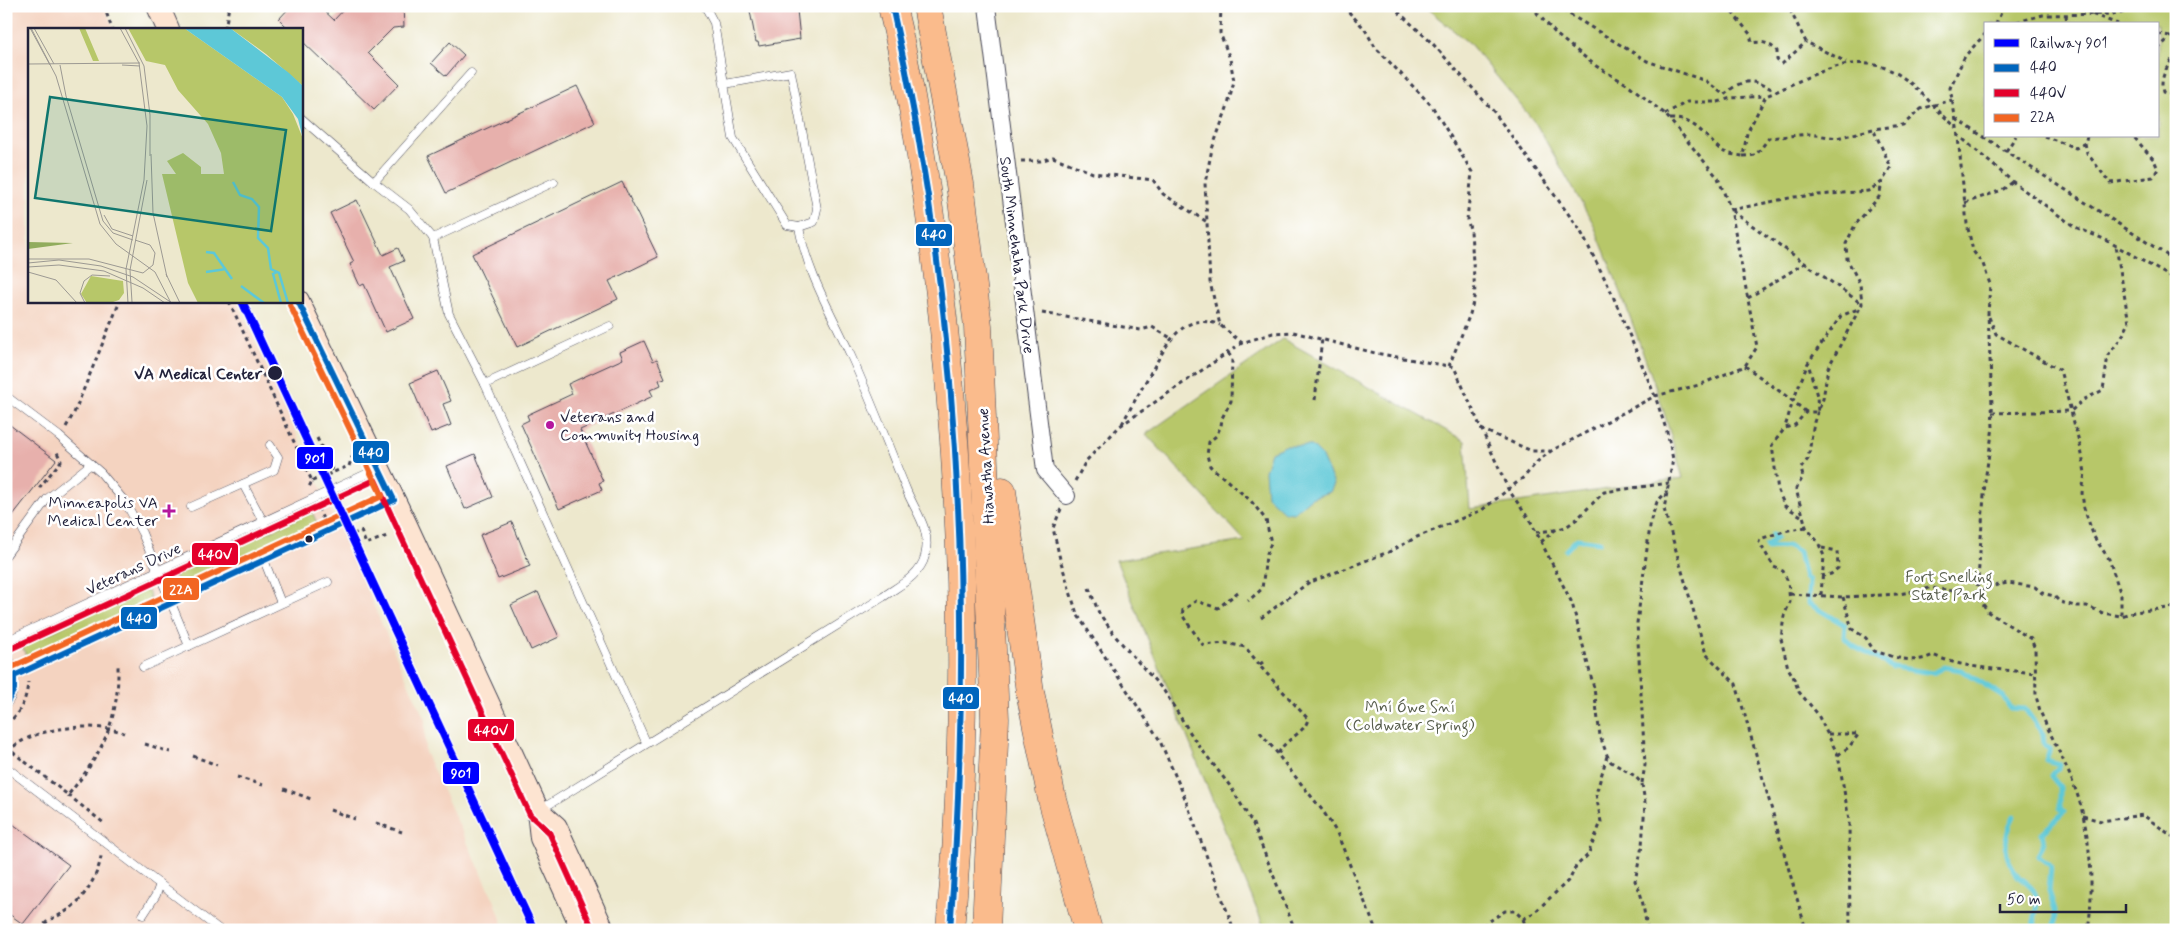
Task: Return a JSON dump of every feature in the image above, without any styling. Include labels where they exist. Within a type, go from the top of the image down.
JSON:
[{"type":"highway","name":"Hiawatha Avenue","points":[[892,6],[920,142],[951,396],[963,631],[956,865],[950,930]]},
{"type":"highway","name":"Hiawatha Avenue","points":[[927,6],[960,184],[978,326],[995,719],[986,930]]},
{"type":"highway","points":[[978,326],[1030,692],[1052,799],[1088,930]]},
{"type":"street","points":[[158,6],[168,28]]},
{"type":"street","name":"South Minnehaha Park Drive","points":[[987,6],[1045,470],[1067,496]]},
{"type":"street","points":[[298,302],[379,468],[538,811],[541,838],[582,930]]},
{"type":"street","points":[[538,811],[556,827],[603,930]]},
{"type":"lane","points":[[705,6],[714,23],[733,138],[787,224],[799,227],[814,222],[817,209],[791,72],[725,84]]},
{"type":"lane","points":[[374,182],[471,73]]},
{"type":"lane","points":[[302,119],[374,182],[409,209],[433,238],[449,314],[486,384],[646,742]]},
{"type":"lane","points":[[433,238],[554,182]]},
{"type":"lane","points":[[538,811],[646,742],[883,597],[917,573],[925,558],[927,542],[920,513],[907,492],[877,413],[812,274],[802,248],[799,227]]},
{"type":"lane","points":[[486,384],[610,326]]},
{"type":"lane","points":[[8,400],[91,464],[126,503],[142,533],[189,646]]},
{"type":"lane","points":[[191,507],[274,470],[278,457],[270,445]]},
{"type":"lane","points":[[6,555],[47,499],[91,464]]},
{"type":"lane","name":"Veterans Drive","points":[[6,641],[264,523],[379,468]]},
{"type":"lane","points":[[243,484],[264,523]]},
{"type":"lane","points":[[14,676],[394,500]]},
{"type":"lane","points":[[264,560],[281,602]]},
{"type":"lane","points":[[143,667],[328,582]]},
{"type":"lane","points":[[6,653],[12,662],[14,676],[14,689],[6,705]]},
{"type":"lane","points":[[6,766],[220,930]]},
{"type":"lane","points":[[143,915],[156,895],[160,884]]},
{"type":"path","points":[[104,6],[112,28]]},
{"type":"path","points":[[225,28],[229,6]]},
{"type":"path","points":[[1220,325],[1210,282],[1206,183],[1212,149],[1228,105],[1234,81],[1230,59],[1220,33],[1221,6]]},
{"type":"path","points":[[1343,6],[1364,28],[1375,47],[1432,106],[1472,172],[1467,220],[1471,231],[1475,294],[1470,314],[1449,366]]},
{"type":"path","points":[[1392,6],[1432,43],[1494,112],[1580,230],[1610,289],[1655,396],[1673,459],[1664,509],[1706,654],[1736,684],[1806,930]]},
{"type":"path","points":[[1261,618],[1308,583],[1390,551],[1417,537],[1482,510],[1551,451],[1655,396],[1699,385],[1745,366],[1757,347],[1731,210],[1718,178],[1665,114],[1630,86],[1596,66],[1558,36],[1538,13],[1537,6]]},
{"type":"path","points":[[1556,6],[1647,61],[1706,81],[1724,95],[1736,84],[1749,82],[1756,82],[1777,92]]},
{"type":"path","points":[[1727,6],[1750,34],[1752,43],[1760,41],[1771,44],[1777,51],[1777,60],[1782,64],[1806,42]]},
{"type":"path","points":[[1787,6],[1806,42],[1847,63]]},
{"type":"path","points":[[1790,10],[1797,6]]},
{"type":"path","points":[[1997,22],[2004,6]]},
{"type":"path","points":[[2079,6],[2094,15],[2113,22]]},
{"type":"path","points":[[2017,22],[2043,15],[2119,14],[2138,6]]},
{"type":"path","points":[[2066,15],[2067,22]]},
{"type":"path","points":[[2160,34],[2176,37]]},
{"type":"path","points":[[1984,35],[1965,56],[1950,88],[1956,118],[1965,203],[1973,251],[1983,264],[1990,284],[1988,314],[1993,428],[1985,480],[1977,594],[1988,612],[2031,639],[2036,649],[2036,696],[2040,711],[2080,805],[2086,832],[2092,904],[2088,930]]},
{"type":"path","points":[[2160,48],[2171,36]]},
{"type":"path","points":[[2176,53],[2164,72],[2162,85],[2163,92],[2176,96]]},
{"type":"path","points":[[1665,114],[1687,102],[1718,102],[1731,98],[1766,96],[1847,63],[1865,62],[1893,71],[1908,81],[1957,127]]},
{"type":"path","points":[[1743,156],[1747,132],[1766,96]]},
{"type":"path","points":[[1669,119],[1683,118],[1706,135],[1722,151],[1743,156],[1756,155],[1769,138],[1810,134],[1837,138],[1874,129],[1903,125],[1921,109],[1952,100]]},
{"type":"path","points":[[1956,118],[1984,136]]},
{"type":"path","points":[[1821,596],[1824,556],[1822,548],[1806,527],[1796,489],[1803,476],[1801,468],[1808,459],[1814,422],[1823,399],[1828,368],[1862,304],[1860,284],[1847,259],[1846,244],[1855,225],[1879,196],[1882,182],[1891,167],[1874,129]]},
{"type":"path","points":[[1957,134],[2013,182],[2075,227],[2116,246],[2176,280]]},
{"type":"path","points":[[1986,138],[2176,261]]},
{"type":"path","points":[[2006,151],[2015,138]]},
{"type":"path","points":[[2049,138],[2076,148],[2084,143],[2087,138]]},
{"type":"path","points":[[2084,143],[2087,153],[2110,183],[2153,177],[2158,169],[2154,160],[2135,138]]},
{"type":"path","points":[[1026,161],[1040,161],[1053,157],[1093,173],[1153,180],[1163,194],[1207,223]]},
{"type":"path","points":[[1731,210],[1794,197],[1868,191],[1882,182]]},
{"type":"path","points":[[1965,203],[2002,190],[2013,182]]},
{"type":"path","points":[[1731,210],[1862,304]]},
{"type":"path","points":[[1992,413],[2070,411],[2083,400],[2103,390],[2108,355],[2122,337],[2129,323],[2116,246]]},
{"type":"path","points":[[1748,298],[1805,263]]},
{"type":"path","points":[[64,428],[78,404],[120,302]]},
{"type":"path","points":[[229,302],[312,482]]},
{"type":"path","points":[[1802,516],[1785,506],[1778,491],[1772,445],[1785,428],[1808,363],[1841,316],[1858,309]]},
{"type":"path","points":[[1047,313],[1141,330],[1152,327],[1171,338]]},
{"type":"path","points":[[1988,314],[1996,334],[2060,370],[2082,449],[2085,473],[2082,493],[2084,508],[2094,537],[2109,559],[2120,595],[2121,616]]},
{"type":"path","points":[[1120,426],[1171,338],[1192,323],[1200,321],[1220,325],[1242,343]]},
{"type":"path","points":[[1234,930],[1183,793],[1159,739],[1078,614],[1060,559],[1053,528],[1067,496],[1086,461],[1120,426],[1242,343],[1273,333],[1293,332],[1375,353],[1454,367],[1508,489],[1542,542],[1572,602],[1594,688],[1600,736],[1607,756],[1611,762],[1635,776],[1642,784]]},
{"type":"path","points":[[1315,400],[1322,340]]},
{"type":"path","points":[[1228,353],[1232,358],[1231,401],[1222,418],[1221,426],[1216,436],[1209,442],[1207,455],[1210,466],[1260,510],[1270,530],[1271,543],[1266,556],[1262,589],[1248,601]]},
{"type":"path","points":[[1808,363],[1817,396],[1818,412]]},
{"type":"path","points":[[1745,366],[1806,412],[1818,412]]},
{"type":"path","points":[[1785,428],[1795,425],[1806,412]]},
{"type":"path","points":[[1480,428],[1532,451],[1551,451]]},
{"type":"path","points":[[317,438],[333,472]]},
{"type":"path","points":[[37,492],[61,460],[54,445]]},
{"type":"path","points":[[309,492],[308,489],[312,482],[349,466],[351,458],[355,456]]},
{"type":"path","points":[[1536,532],[1566,527],[1577,519],[1604,492],[1669,483]]},
{"type":"path","points":[[1648,930],[1642,912],[1642,893],[1635,881],[1642,846],[1646,803],[1642,784],[1645,765],[1637,623],[1651,519],[1657,502],[1668,489]]},
{"type":"path","points":[[317,508],[323,519]]},
{"type":"path","points":[[6,531],[12,523]]},
{"type":"path","points":[[1806,527],[1784,531],[1760,539],[1759,542],[1774,566],[1783,571],[1788,582],[1790,602],[1782,628],[1783,655],[1799,692],[1817,713],[1838,755],[1849,820],[1850,930]]},
{"type":"path","points":[[1542,542],[1555,530]]},
{"type":"path","points":[[350,535],[361,531],[366,544],[387,536]]},
{"type":"path","points":[[1821,576],[1831,574],[1838,568],[1839,560],[1837,551],[1822,548]]},
{"type":"path","points":[[1790,594],[1843,597],[1899,594],[1931,588],[1977,594],[1988,587],[1998,584],[2017,584],[2035,587],[2042,593],[2054,596],[2060,602],[2076,606],[2087,606],[2103,613],[2121,616],[2134,612],[2176,607]]},
{"type":"path","points":[[1089,588],[1099,613],[1116,637],[1164,691],[1196,742],[1230,786],[1254,824],[1295,930]]},
{"type":"path","points":[[1238,592],[1218,608],[1196,601],[1183,610],[1182,615],[1203,645],[1225,643],[1245,647],[1308,719],[1307,724],[1281,748],[1278,754]]},
{"type":"path","points":[[1843,597],[1852,629],[1866,638],[1874,651],[1900,659],[1920,661],[1933,655],[1944,660],[1970,665],[2035,672]]},
{"type":"path","points":[[1259,664],[1263,662]]},
{"type":"path","points":[[68,795],[94,761],[110,728],[118,694],[118,666]]},
{"type":"path","points":[[105,824],[7,751],[18,742],[41,734],[67,729],[110,728],[124,733]]},
{"type":"path","points":[[1260,732],[1323,811],[1337,833],[1376,930]]},
{"type":"path","points":[[1828,734],[1858,734],[1849,747],[1838,755]]},
{"type":"path","points":[[145,744],[170,752]]},
{"type":"path","points":[[193,756],[217,765]]},
{"type":"path","points":[[1523,919],[1534,913],[1570,879],[1576,866],[1588,855],[1601,822],[1596,794],[1607,756]]},
{"type":"path","points":[[237,777],[263,785]]},
{"type":"path","points":[[284,789],[311,799]]},
{"type":"path","points":[[330,810],[355,819]]},
{"type":"path","points":[[2083,816],[2101,821],[2143,815],[2176,839]]},
{"type":"path","points":[[376,823],[402,832]]},
{"type":"path","points":[[39,930],[46,921],[68,910],[79,898],[100,868],[101,856]]},
{"type":"path","points":[[1476,930],[1505,911],[1515,911],[1523,919],[1527,930]]},
{"type":"path","points":[[6,922],[16,930]]},
{"type":"shaded area","name":"Minneapolis VA Medical Center","points":[[6,6],[104,6],[114,28],[28,28],[28,302],[237,302],[425,720],[425,752],[495,902],[505,930],[6,930]]},
{"type":"green space","points":[[1424,6],[2176,6],[2176,930],[1265,930],[1116,560],[1245,541],[1146,434],[1283,339],[1465,441],[1470,509],[1683,478],[1661,402],[1622,295],[1593,223],[1536,124],[1471,45]]},
{"type":"green space","points":[[312,512],[317,523],[184,586],[176,582],[175,576],[178,573]]},
{"type":"green space","points":[[140,590],[149,592],[150,598],[148,603],[27,658],[22,646]]},
{"type":"water","points":[[1285,446],[1312,446],[1321,455],[1334,484],[1330,492],[1311,498],[1294,513],[1284,512],[1267,496],[1265,471],[1271,452]]},
{"type":"building","points":[[291,6],[319,6],[334,20],[347,6],[403,6],[404,27],[393,28],[368,53],[399,84],[374,110],[302,41],[302,28],[288,28],[279,19]]},
{"type":"building","points":[[749,6],[793,6],[794,10],[797,10],[800,39],[759,46],[758,42],[756,42]]},
{"type":"building","points":[[450,42],[464,55],[446,76],[431,63]]},
{"type":"building","points":[[577,86],[595,122],[446,193],[428,156]]},
{"type":"building","points":[[622,182],[658,257],[609,281],[618,299],[517,347],[472,254]]},
{"type":"building","points":[[357,200],[383,255],[398,248],[404,261],[390,267],[414,319],[386,332],[364,284],[360,286],[350,264],[354,262],[330,213]]},
{"type":"building","name":"Veterans and Community Housing","points":[[644,341],[653,361],[657,359],[665,378],[659,380],[661,385],[650,390],[653,396],[580,430],[603,481],[599,483],[602,490],[559,509],[521,424],[529,420],[527,415],[572,394],[568,384],[623,359],[620,352]]},
{"type":"building","points":[[438,371],[451,401],[443,404],[451,425],[431,433],[410,383]]},
{"type":"building","points":[[6,422],[56,460],[6,524]]},
{"type":"building","points":[[475,454],[493,497],[465,509],[447,466]]},
{"type":"building","points":[[512,522],[530,566],[498,579],[480,535]]},
{"type":"building","points":[[538,592],[559,637],[531,650],[511,605]]},
{"type":"building","points":[[6,819],[69,865],[23,924],[6,912]]},
{"type":"waterway","points":[[1772,535],[1777,538],[1766,545],[1767,548],[1789,546],[1799,552],[1805,578],[1809,580],[1808,603],[1845,625],[1844,637],[1853,646],[1893,667],[1933,673],[1944,667],[1961,670],[2003,696],[2010,708],[2025,709],[2043,734],[2044,744],[2050,750],[2046,760],[2060,764],[2052,774],[2052,777],[2060,787],[2060,808],[2064,812],[2042,833],[2044,842],[2038,856],[2051,866],[2049,891],[2055,910],[2054,930]]},
{"type":"waterway","points":[[1566,550],[1577,539],[1600,542]]},
{"type":"waterway","points":[[2014,816],[2006,840],[2007,855],[2013,870],[2032,888],[2037,897],[2036,930]]},
{"type":"rail line","name":"901","points":[[242,302],[534,930]]},
{"type":"transit line","name":"440","points":[[892,6],[915,120],[934,234],[947,350],[956,466],[961,698],[950,930]]},
{"type":"transit line","name":"440","points":[[6,704],[14,689],[14,676],[394,500],[298,302]]},
{"type":"transit line","name":"22A","points":[[6,672],[10,668],[382,496],[290,305]]},
{"type":"transit line","name":"440V","points":[[10,649],[375,480],[530,815],[549,832],[593,930]]},
{"type":"place","name":"VA Medical Center","points":[[275,373]]},
{"type":"place","name":"Veterans and Community Housing","points":[[550,425]]},
{"type":"place","name":"Minneapolis VA Medical Center","points":[[169,511]]},
{"type":"park label","name":"Fort Snelling State Park","points":[[1949,585]]},
{"type":"park label","name":"Mní Ówe Sní (Coldwater Spring)","points":[[1410,715]]}]
